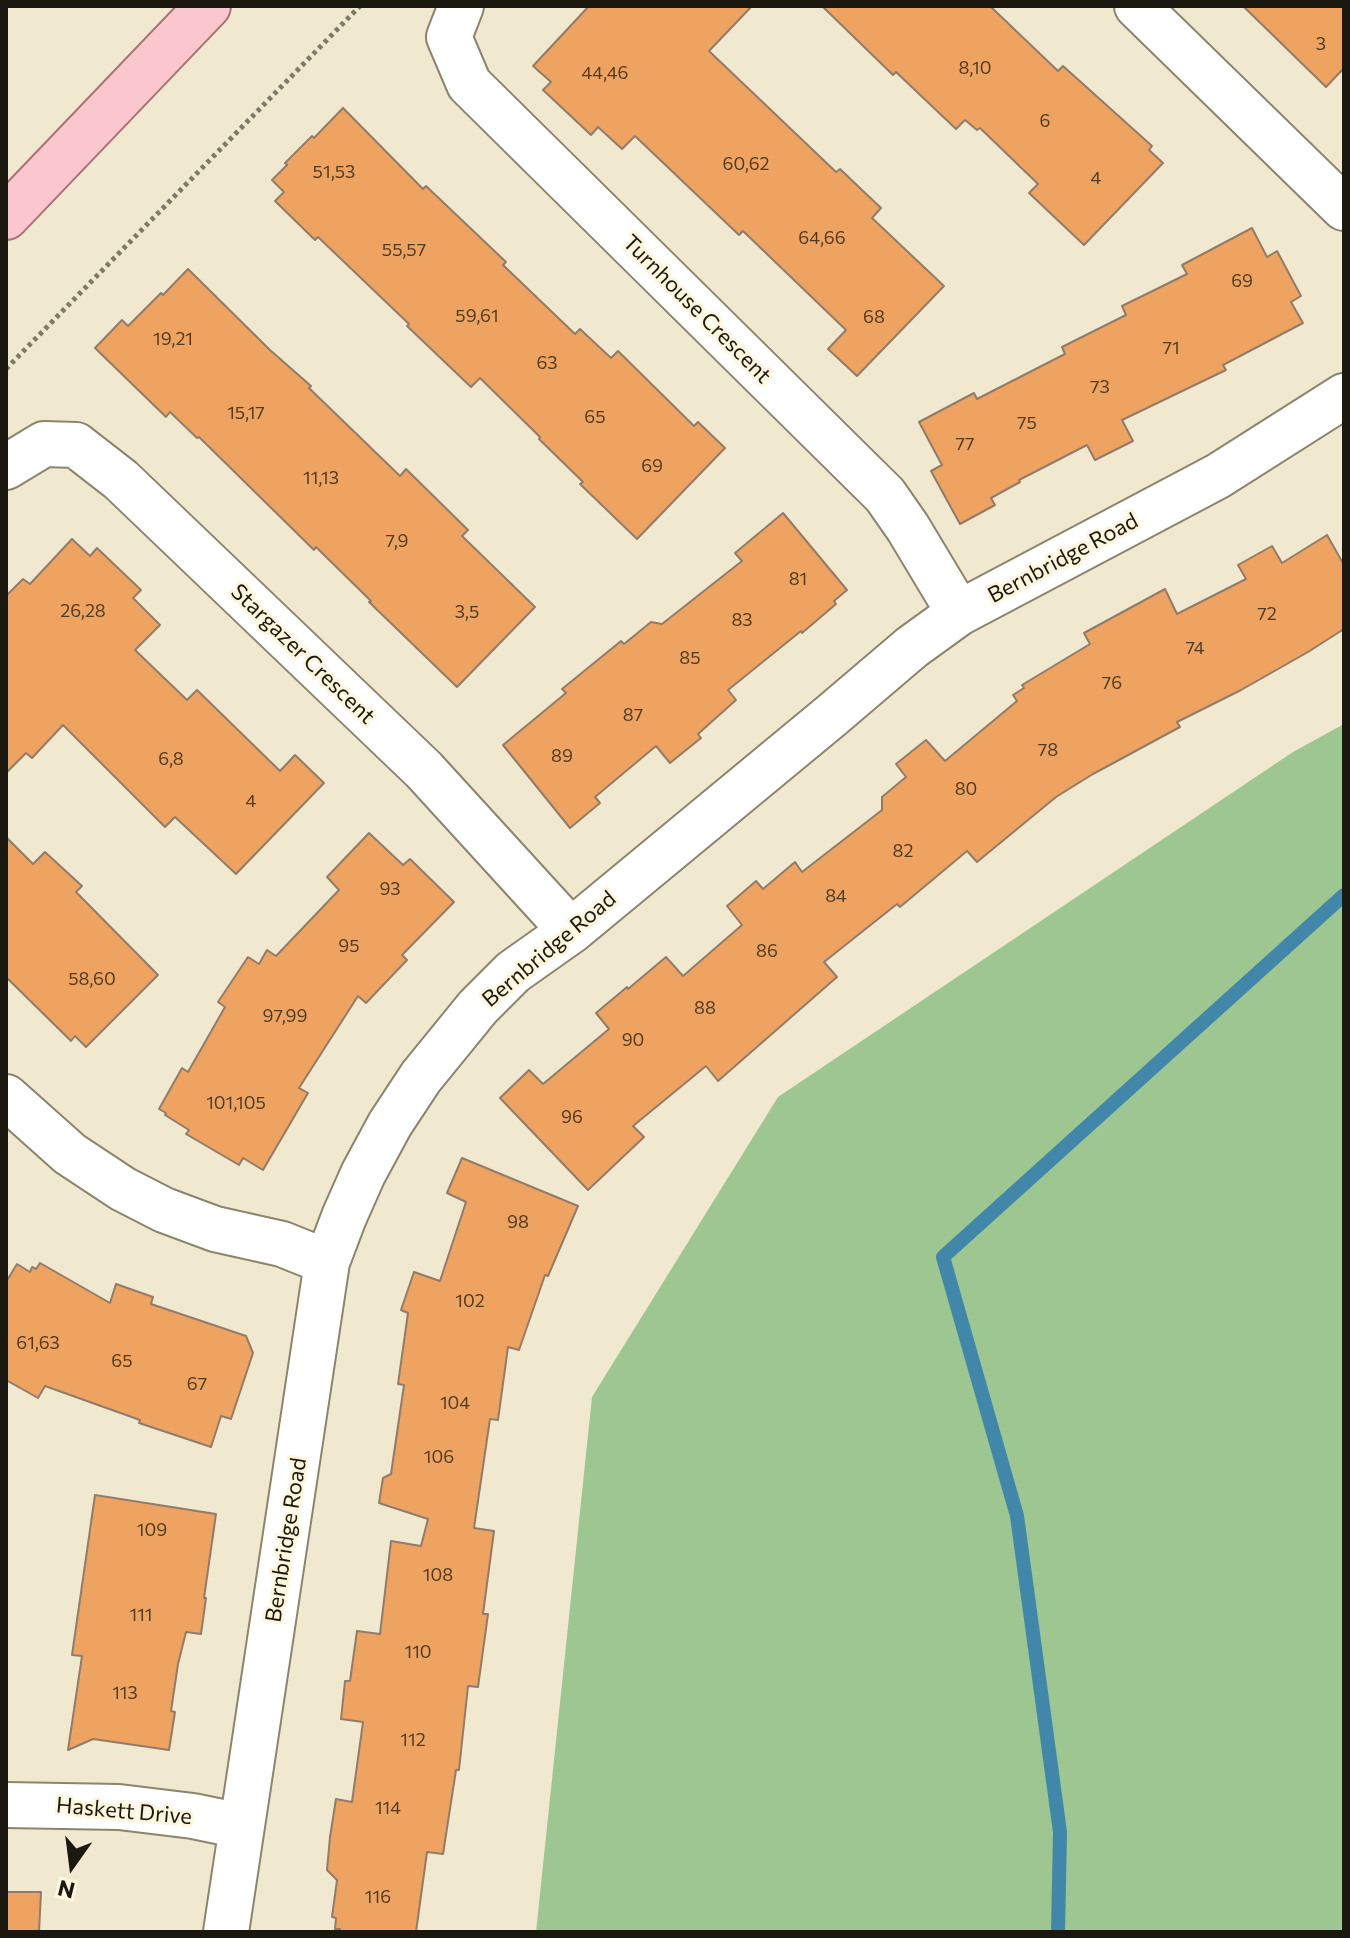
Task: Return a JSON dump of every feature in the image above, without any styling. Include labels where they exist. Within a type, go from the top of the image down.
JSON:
[{"type":"main road","points":[[6,217],[208,6]]},
{"type":"street","name":"Turnhouse Crescent","points":[[461,6],[449,37],[469,84],[885,495],[959,613]]},
{"type":"street","points":[[1137,6],[1344,208]]},
{"type":"street","name":"Bernbridge Road","points":[[226,1932],[327,1262],[363,1174],[390,1124],[421,1077],[478,1007],[513,972],[571,931],[912,647],[959,613],[1218,476],[1344,396]]},
{"type":"street","name":"Stargazer Crescent","points":[[6,467],[44,444],[76,445],[121,480],[424,770],[571,931]]},
{"type":"street","points":[[6,1097],[70,1154],[123,1189],[164,1210],[215,1229],[282,1244],[327,1262]]},
{"type":"street","name":"Haskett Drive","points":[[6,1805],[119,1807],[193,1816],[241,1826]]},
{"type":"path","points":[[6,369],[360,6]]},
{"type":"green space","points":[[1344,724],[1342,1932],[536,1932],[592,1397],[778,1097],[1293,752]]},
{"type":"building","points":[[589,6],[752,6],[709,51],[836,172],[840,169],[881,208],[872,218],[944,286],[857,376],[828,349],[846,330],[743,231],[739,235],[635,136],[622,149],[598,127],[591,135],[543,90],[551,82],[533,66]]},
{"type":"building","points":[[822,6],[990,6],[1058,71],[1063,66],[1152,146],[1149,150],[1163,163],[1084,245],[1029,193],[1038,184],[980,128],[977,130],[965,120],[956,129],[896,72],[893,75]]},
{"type":"building","points":[[1243,6],[1344,6],[1344,68],[1326,87]]},
{"type":"building","points":[[343,108],[423,189],[426,186],[506,262],[503,265],[575,334],[580,329],[611,358],[618,351],[694,426],[698,422],[725,448],[637,539],[580,484],[583,482],[480,378],[471,387],[318,237],[315,240],[275,201],[284,192],[272,180],[287,165],[285,163]]},
{"type":"building","points":[[1252,228],[1267,257],[1277,251],[1301,296],[1291,302],[1303,323],[1223,365],[1226,370],[1122,420],[1133,441],[1095,460],[1087,445],[1019,480],[991,498],[995,505],[960,524],[931,471],[942,465],[919,422],[974,393],[977,399],[1065,354],[1062,347],[1126,315],[1122,306],[1187,274],[1182,265]]},
{"type":"building","points":[[188,269],[400,476],[406,469],[468,530],[462,536],[535,607],[457,687],[316,547],[314,550],[199,437],[170,412],[166,417],[95,348],[122,320],[128,326]]},
{"type":"building","points":[[783,513],[847,590],[834,601],[836,604],[802,633],[728,690],[736,700],[698,734],[701,738],[670,763],[656,746],[595,797],[600,803],[570,828],[503,745],[566,693],[562,689],[621,641],[624,644],[651,622],[662,624],[742,561],[735,553]]},
{"type":"building","points":[[1327,535],[1344,565],[1344,629],[1241,690],[1177,722],[1180,727],[1056,797],[977,862],[967,851],[900,907],[897,904],[824,962],[837,977],[718,1081],[706,1066],[633,1126],[644,1137],[588,1190],[500,1098],[529,1070],[543,1084],[609,1029],[596,1013],[666,957],[683,976],[742,925],[727,906],[756,881],[763,889],[795,862],[802,872],[882,810],[882,797],[906,777],[896,764],[926,740],[945,761],[1017,701],[1013,695],[1024,688],[1022,685],[1090,644],[1084,633],[1165,589],[1177,614],[1246,579],[1238,565],[1272,546],[1282,563]]},
{"type":"building","points":[[72,539],[90,556],[97,548],[141,590],[133,598],[160,625],[135,650],[187,700],[197,690],[280,771],[295,755],[324,783],[236,874],[175,817],[165,827],[63,725],[32,758],[26,753],[6,773],[6,596],[23,579],[30,584]]},
{"type":"building","points":[[369,833],[403,865],[410,859],[454,902],[402,955],[407,960],[366,1003],[358,996],[299,1088],[308,1093],[263,1170],[243,1158],[239,1165],[186,1134],[189,1130],[159,1109],[182,1068],[188,1072],[225,1007],[218,1002],[248,957],[259,964],[267,950],[276,956],[339,890],[327,877]]},
{"type":"building","points":[[6,837],[33,864],[45,852],[82,886],[76,892],[158,975],[86,1047],[75,1036],[71,1041],[6,977]]},
{"type":"building","points":[[462,1158],[578,1206],[548,1276],[545,1275],[519,1350],[508,1347],[498,1420],[490,1419],[474,1528],[494,1531],[483,1614],[488,1614],[478,1687],[468,1686],[459,1770],[456,1770],[443,1854],[427,1852],[416,1932],[340,1932],[340,1929],[335,1929],[336,1918],[332,1917],[337,1880],[327,1870],[330,1837],[336,1799],[352,1802],[363,1722],[341,1719],[345,1681],[350,1681],[357,1631],[380,1634],[391,1541],[421,1546],[428,1519],[379,1503],[383,1478],[391,1474],[404,1385],[398,1384],[408,1313],[401,1310],[414,1272],[440,1281],[466,1202],[447,1193]]},
{"type":"building","points":[[40,1263],[110,1303],[116,1284],[153,1297],[151,1304],[246,1336],[253,1353],[231,1419],[221,1416],[211,1447],[45,1386],[38,1398],[6,1380],[6,1282],[17,1264],[30,1272]]},
{"type":"building","points":[[95,1495],[216,1514],[201,1634],[186,1632],[171,1711],[175,1712],[169,1750],[93,1739],[68,1750],[82,1656],[72,1655]]},
{"type":"building","points":[[6,1892],[41,1892],[39,1932],[6,1932]]},
{"type":"waterway","points":[[1058,1932],[1060,1832],[1017,1516],[943,1257],[1344,895]]}]
